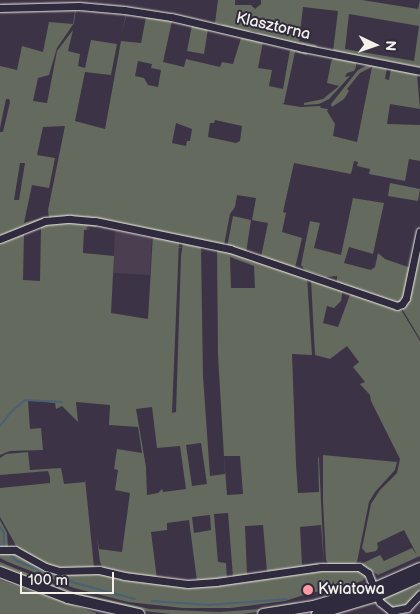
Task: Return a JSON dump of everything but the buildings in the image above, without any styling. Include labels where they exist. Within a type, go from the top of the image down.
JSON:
[{"type":"main road","points":[[263,614],[313,606],[376,592],[420,568]]},
{"type":"main road","points":[[0,572],[68,598],[139,614]]},
{"type":"main road","points":[[317,614],[420,577]]},
{"type":"street","name":"Klasztorna","points":[[0,8],[53,6],[118,9],[171,17],[303,48],[420,71]]},
{"type":"street","points":[[0,240],[45,221],[70,219],[95,221],[234,250],[397,306],[402,304],[406,298],[420,231]]},
{"type":"street","points":[[0,550],[15,550],[46,567],[58,571],[98,570],[137,578],[192,584],[304,569],[356,567],[367,572],[384,607],[398,611],[410,606],[420,594]]},
{"type":"shaded area","points":[[115,230],[152,238],[150,275],[113,273]]},
{"type":"green space","points":[[218,0],[235,0],[235,5],[251,5],[255,9],[261,4],[261,0],[362,0],[418,9],[420,0],[420,67],[333,51],[338,11],[303,7],[299,41],[317,45],[316,48],[263,37],[256,32],[250,31],[248,33],[222,27],[222,24],[215,23]],"holes":[[[349,14],[419,26],[414,61],[345,49]]]},
{"type":"green space","points":[[76,9],[74,23],[57,48],[49,75],[38,78],[33,101],[47,103],[57,51],[73,30],[68,51],[80,54],[78,66],[85,68],[91,40],[117,44],[111,75],[85,72],[75,121],[105,129],[121,41],[141,43],[146,17],[127,14],[121,34],[127,12],[172,21],[163,62],[184,67],[186,59],[220,67],[222,62],[233,64],[242,35],[263,42],[258,68],[272,70],[269,86],[283,89],[290,50],[308,53],[306,55],[295,52],[284,103],[282,104],[301,107],[320,106],[321,108],[328,109],[327,111],[335,124],[333,136],[357,142],[372,67],[360,73],[347,89],[349,91],[344,99],[332,107],[331,104],[358,70],[369,64],[387,67],[385,79],[389,80],[391,68],[417,74],[420,109],[390,104],[387,124],[420,125],[420,161],[409,159],[405,181],[369,174],[370,169],[357,166],[358,162],[354,161],[351,174],[294,163],[283,212],[286,213],[282,232],[302,238],[295,268],[261,257],[268,223],[252,220],[256,198],[237,195],[235,207],[230,214],[224,245],[127,226],[49,218],[48,210],[65,126],[43,127],[37,155],[55,158],[49,188],[32,185],[24,223],[44,217],[0,238],[0,132],[3,132],[10,102],[9,99],[6,99],[0,128],[0,66],[17,70],[22,46],[43,52],[49,22],[73,24],[75,11],[51,10]],"holes":[[[138,61],[152,64],[151,68],[161,70],[158,87],[148,85],[144,78],[135,76]],[[215,120],[242,126],[240,141],[236,143],[208,137],[210,123],[214,123]],[[176,123],[192,129],[190,141],[187,141],[186,146],[172,143]],[[20,163],[25,163],[19,200],[14,200]]]},
{"type":"green space","points":[[192,25],[208,29],[204,54],[187,51]]},
{"type":"green space","points":[[334,57],[356,62],[354,71],[347,73],[345,77],[350,76],[329,99],[319,104],[304,105],[304,103],[323,99],[339,86],[327,83],[331,62]]},
{"type":"green space","points":[[390,183],[420,189],[418,201],[388,196]]},
{"type":"green space","points":[[353,198],[384,203],[373,254],[349,247],[344,263],[371,270],[375,267],[378,253],[385,259],[411,268],[404,299],[399,303],[345,286],[337,282],[337,276],[326,277],[305,270],[301,265],[310,221],[320,223],[314,248],[341,255]]},
{"type":"green space","points":[[233,216],[251,220],[246,253],[227,247]]},
{"type":"green space","points":[[48,222],[97,223],[96,227],[88,226],[84,230],[83,253],[114,256],[111,313],[148,319],[153,234],[179,242],[172,413],[176,412],[183,243],[230,250],[307,276],[312,355],[292,354],[296,464],[298,493],[319,492],[318,456],[319,459],[324,564],[321,525],[300,527],[302,565],[318,563],[318,566],[267,572],[263,525],[245,526],[247,575],[233,577],[228,513],[214,514],[218,562],[226,563],[227,579],[197,581],[189,520],[167,523],[167,530],[151,532],[157,579],[103,568],[100,562],[97,538],[99,549],[122,552],[130,493],[115,490],[118,470],[114,469],[117,449],[142,453],[138,427],[109,425],[110,405],[76,402],[78,422],[62,406],[56,409],[55,403],[28,400],[30,429],[41,428],[43,450],[10,451],[0,455],[0,241]],"holes":[[[41,227],[40,281],[23,280],[24,234]],[[201,247],[217,249],[218,355],[225,474],[210,476],[203,376]],[[230,257],[254,266],[255,288],[231,288]],[[152,407],[157,448],[180,446],[186,489],[163,492],[162,489],[158,493],[147,495],[146,467],[136,409]],[[201,443],[207,484],[192,486],[186,445]],[[224,456],[240,456],[243,494],[227,495]],[[210,515],[211,530],[194,533],[192,517]]]},
{"type":"green space","points":[[420,251],[420,339],[401,307]]},
{"type":"green space","points":[[311,280],[343,289],[341,301],[334,308],[327,306],[323,323],[338,327],[351,292],[400,308],[420,341],[420,556],[378,575],[361,564],[380,555],[384,561],[412,548],[417,555],[404,530],[377,543],[378,548],[376,551],[366,553],[362,548],[371,504],[380,490],[397,473],[400,459],[371,401],[370,395],[360,384],[365,382],[353,367],[359,362],[347,346],[330,359],[315,355]]},
{"type":"green space","points":[[28,452],[30,470],[61,468],[64,484],[85,482],[85,479],[94,567],[52,568],[17,548],[0,517],[0,488],[50,483],[50,477],[48,471],[0,475],[0,458],[6,454]]},
{"type":"green space","points":[[323,455],[397,462],[395,470],[375,492],[369,502],[357,562],[353,565],[328,564],[326,560]]},
{"type":"green space","points":[[0,520],[7,533],[8,547],[0,547]]},
{"type":"green space","points":[[0,552],[17,553],[44,569],[96,571],[184,585],[309,570],[357,569],[367,576],[362,581],[341,588],[309,593],[309,589],[306,589],[307,594],[285,601],[230,608],[183,608],[128,602],[74,588],[8,562],[0,558]]},
{"type":"green space","points":[[0,562],[73,592],[150,609],[219,612],[261,609],[297,602],[282,609],[243,614],[171,614],[143,611],[72,595],[21,576],[0,566]]},
{"type":"green space","points":[[0,580],[96,613],[96,614],[0,614]]},
{"type":"green space","points":[[420,584],[420,590],[408,604],[392,608],[383,601],[384,598]]},
{"type":"waterway","points":[[0,426],[11,412],[25,400],[62,402]]},
{"type":"waterway","points":[[0,527],[4,533],[4,546],[0,545]]},
{"type":"waterway","points":[[11,556],[17,561],[75,583],[135,599]]},
{"type":"waterway","points":[[152,601],[209,605],[287,599]]},
{"type":"place","name":"Kwiatowa","points":[[308,590]]}]
